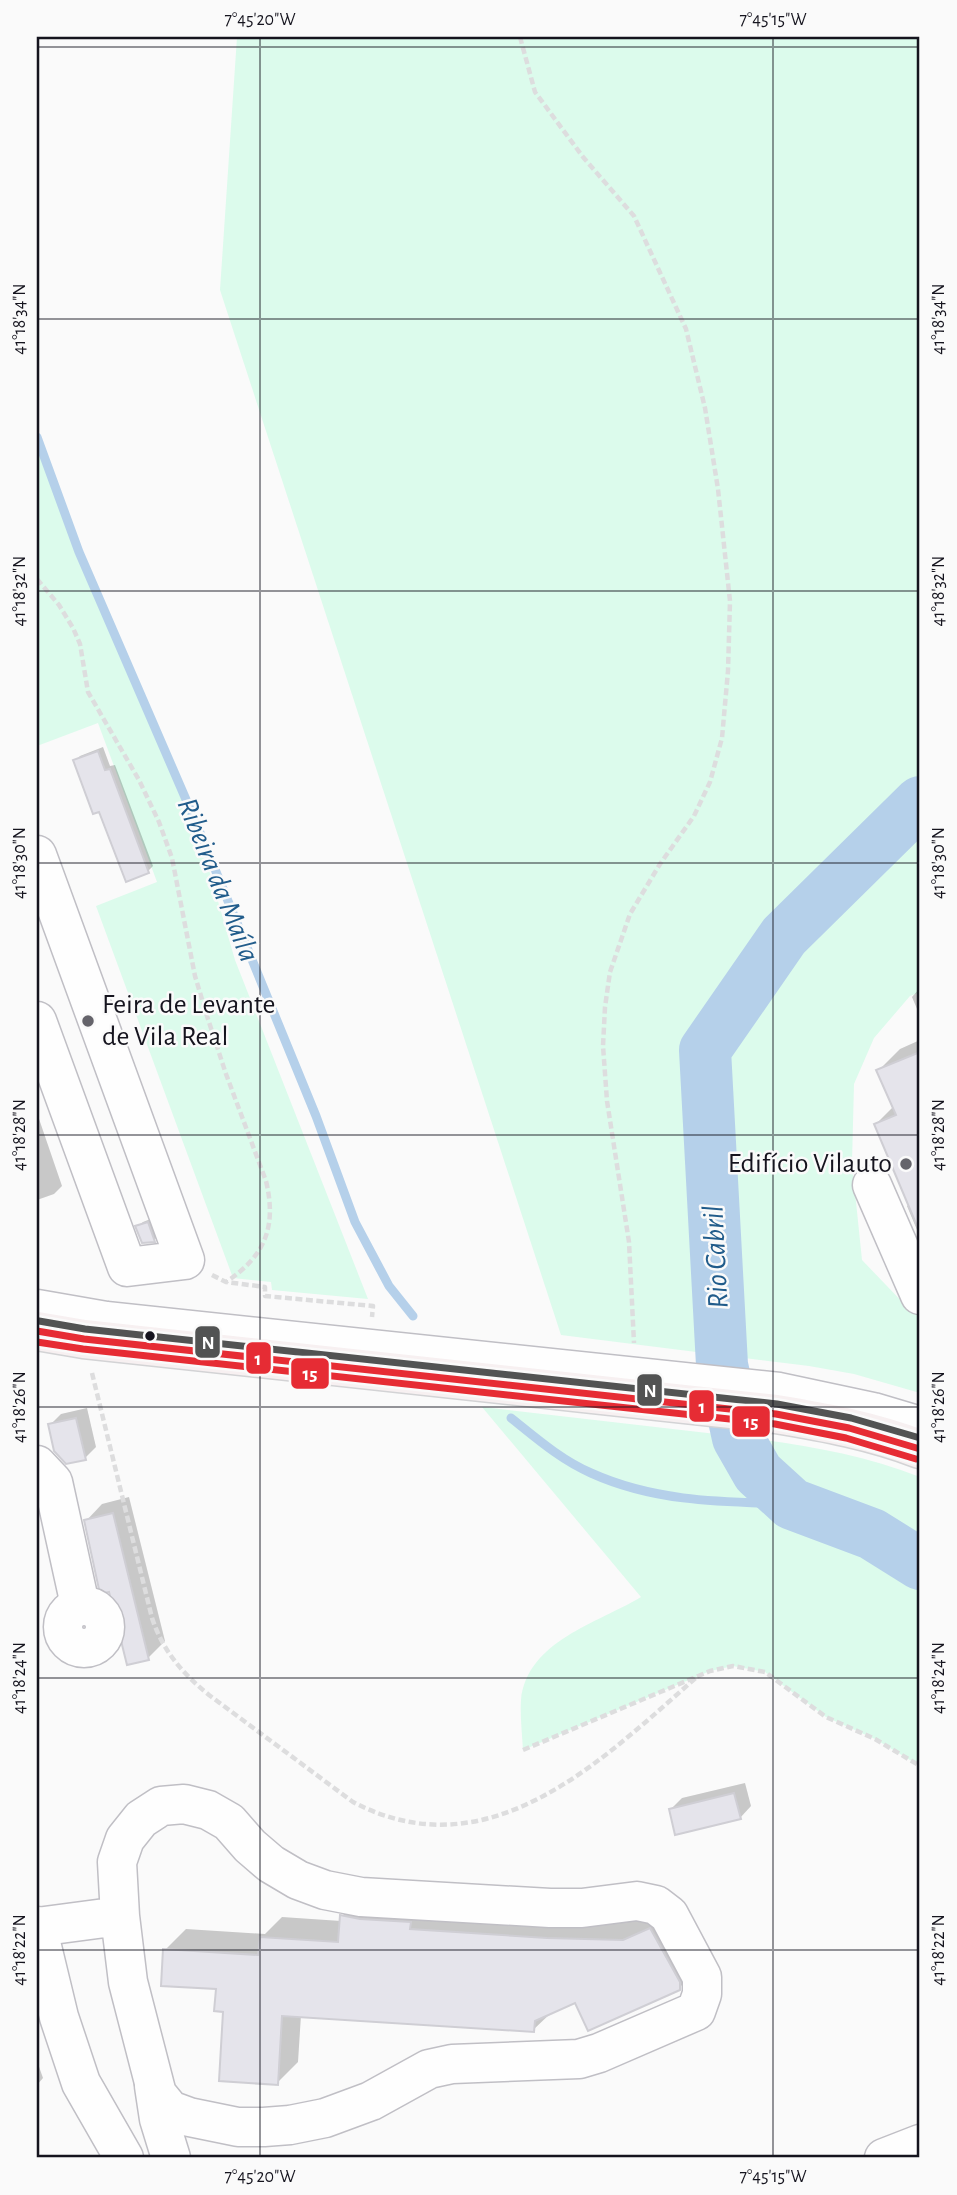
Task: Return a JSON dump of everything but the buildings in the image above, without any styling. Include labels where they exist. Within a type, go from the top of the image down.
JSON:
[{"type":"main road","points":[[37,1312],[142,1344]]},
{"type":"main road","points":[[37,1331],[83,1339],[631,1386],[777,1403],[920,1449]]},
{"type":"street","points":[[37,855],[185,1260],[127,1267],[37,1021]]},
{"type":"street","points":[[872,1185],[920,1295]]},
{"type":"street","points":[[37,1312],[631,1386]]},
{"type":"street","points":[[777,1403],[873,1412],[920,1426]]},
{"type":"street","points":[[37,1465],[53,1482],[47,1502],[80,1605]]},
{"type":"street","points":[[184,1804],[208,1810],[229,1822],[250,1846],[271,1864],[298,1880],[325,1890],[361,1897],[550,1908],[582,1908],[637,1901],[656,1905],[669,1915],[702,1977],[702,1994],[696,2011],[579,2059],[453,2064],[429,2069],[371,2101],[325,2118],[264,2127],[239,2127],[189,2117],[170,2110],[157,2094],[128,1982],[120,1916],[117,1862],[125,1839],[141,1819],[161,1806],[184,1804]]},
{"type":"street","points":[[120,1916],[37,1926],[59,2017],[81,2083],[124,2158]]},
{"type":"street","points":[[153,2081],[159,2119],[171,2158]]},
{"type":"street","points":[[884,2158],[920,2144]]},
{"type":"path","points":[[520,37],[535,92],[583,157],[634,216],[686,329],[705,408],[718,489],[730,601],[722,738],[710,782],[694,816],[660,864],[630,914],[610,972],[605,1007],[603,1045],[607,1101],[628,1242],[634,1331],[631,1386]]},
{"type":"path","points":[[37,579],[59,605],[73,628],[80,644],[88,692],[139,780],[159,822],[172,858],[195,976],[203,1003],[266,1181],[270,1214],[268,1233],[261,1251],[240,1273],[226,1282]]},
{"type":"path","points":[[83,1339],[152,1618],[161,1643],[177,1665],[209,1695],[353,1802],[380,1814],[426,1823],[468,1821],[517,1809],[535,1802],[574,1779],[634,1732],[698,1676]]},
{"type":"path","points":[[523,1750],[698,1676],[733,1665],[765,1672],[826,1717],[875,1739],[920,1766]]},
{"type":"green space","points":[[237,37],[920,37],[920,992],[910,996],[874,1038],[854,1084],[852,1163],[862,1260],[910,1310],[920,1313],[920,1393],[854,1374],[809,1366],[561,1335],[220,290]]},
{"type":"green space","points":[[37,437],[79,552],[194,818],[235,960],[368,1299],[272,1290],[271,1282],[233,1278],[96,906],[157,882],[98,723],[37,746]]},
{"type":"green space","points":[[482,1407],[807,1446],[864,1459],[920,1477],[920,1766],[875,1739],[826,1717],[765,1672],[733,1666],[710,1671],[523,1750],[521,1700],[526,1680],[536,1663],[550,1648],[567,1636],[641,1597]]},
{"type":"waterway","name":"Ribeira da Maíla","points":[[37,437],[79,552],[194,818],[316,1116],[355,1222],[389,1286],[413,1316]]},
{"type":"waterway","name":"Rio Cabril","points":[[920,802],[784,936],[705,1050],[722,1365],[738,1438],[758,1473],[792,1504],[872,1534],[920,1564]]},
{"type":"waterway","name":"Ribeira da Maíla","points":[[511,1418],[569,1462],[615,1483],[689,1499],[792,1504]]},
{"type":"transit line","name":"N","points":[[39,1321],[85,1329],[777,1404],[851,1418],[920,1438]]},
{"type":"transit line","name":"1","points":[[37,1331],[84,1339],[776,1414],[849,1428],[920,1449]]},
{"type":"transit line","name":"15","points":[[37,1342],[775,1424],[846,1438],[916,1459]]},
{"type":"place","name":"Feira de Levante de Vila Real","points":[[88,1021]]},
{"type":"place","name":"Edifício Vilauto","points":[[906,1164]]}]
